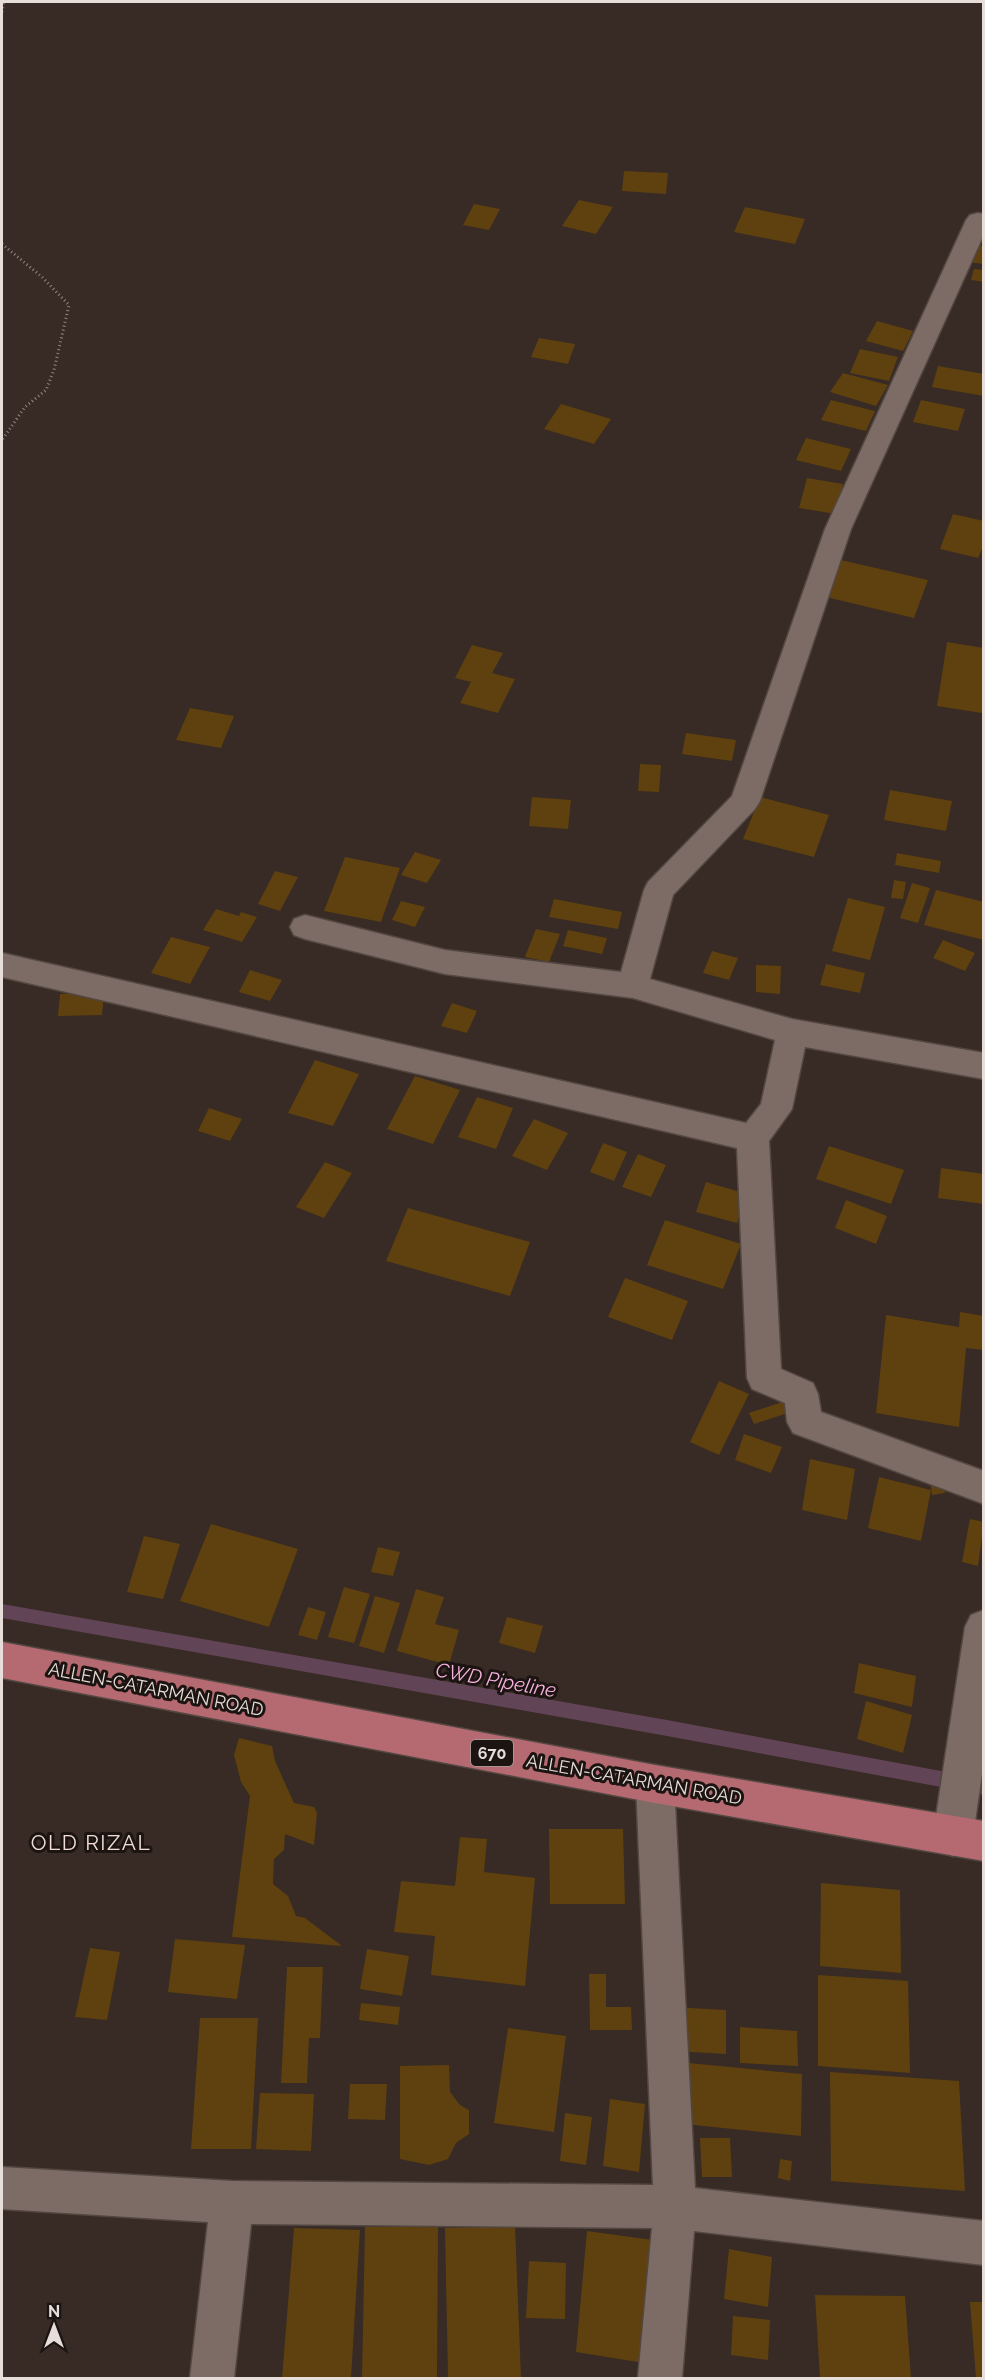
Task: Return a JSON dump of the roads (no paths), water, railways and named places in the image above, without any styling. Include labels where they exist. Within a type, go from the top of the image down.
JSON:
[{"type":"main road","name":"ALLEN-CATARMAN ROAD","points":[[2,1660],[655,1784],[968,1839]]},
{"type":"street","points":[[633,986],[659,890],[744,801],[838,529],[978,220],[984,222]]},
{"type":"street","points":[[305,927],[445,962],[633,986],[792,1032],[984,1066]]},
{"type":"street","points":[[2,965],[753,1138]]},
{"type":"street","points":[[792,1032],[776,1109],[753,1138],[764,1378],[801,1394],[805,1422],[984,1488]]},
{"type":"street","points":[[968,1839],[984,1628]]},
{"type":"street","points":[[655,1784],[675,2207],[660,2379]]},
{"type":"street","points":[[2,2188],[232,2202],[675,2207],[984,2243]]},
{"type":"street","points":[[212,2379],[232,2202]]},
{"type":"waterway","name":"CWD Pipeline","points":[[2,1611],[667,1728],[984,1787]]},
{"type":"district","name":"OLD RIZAL","points":[[91,1842]]}]
